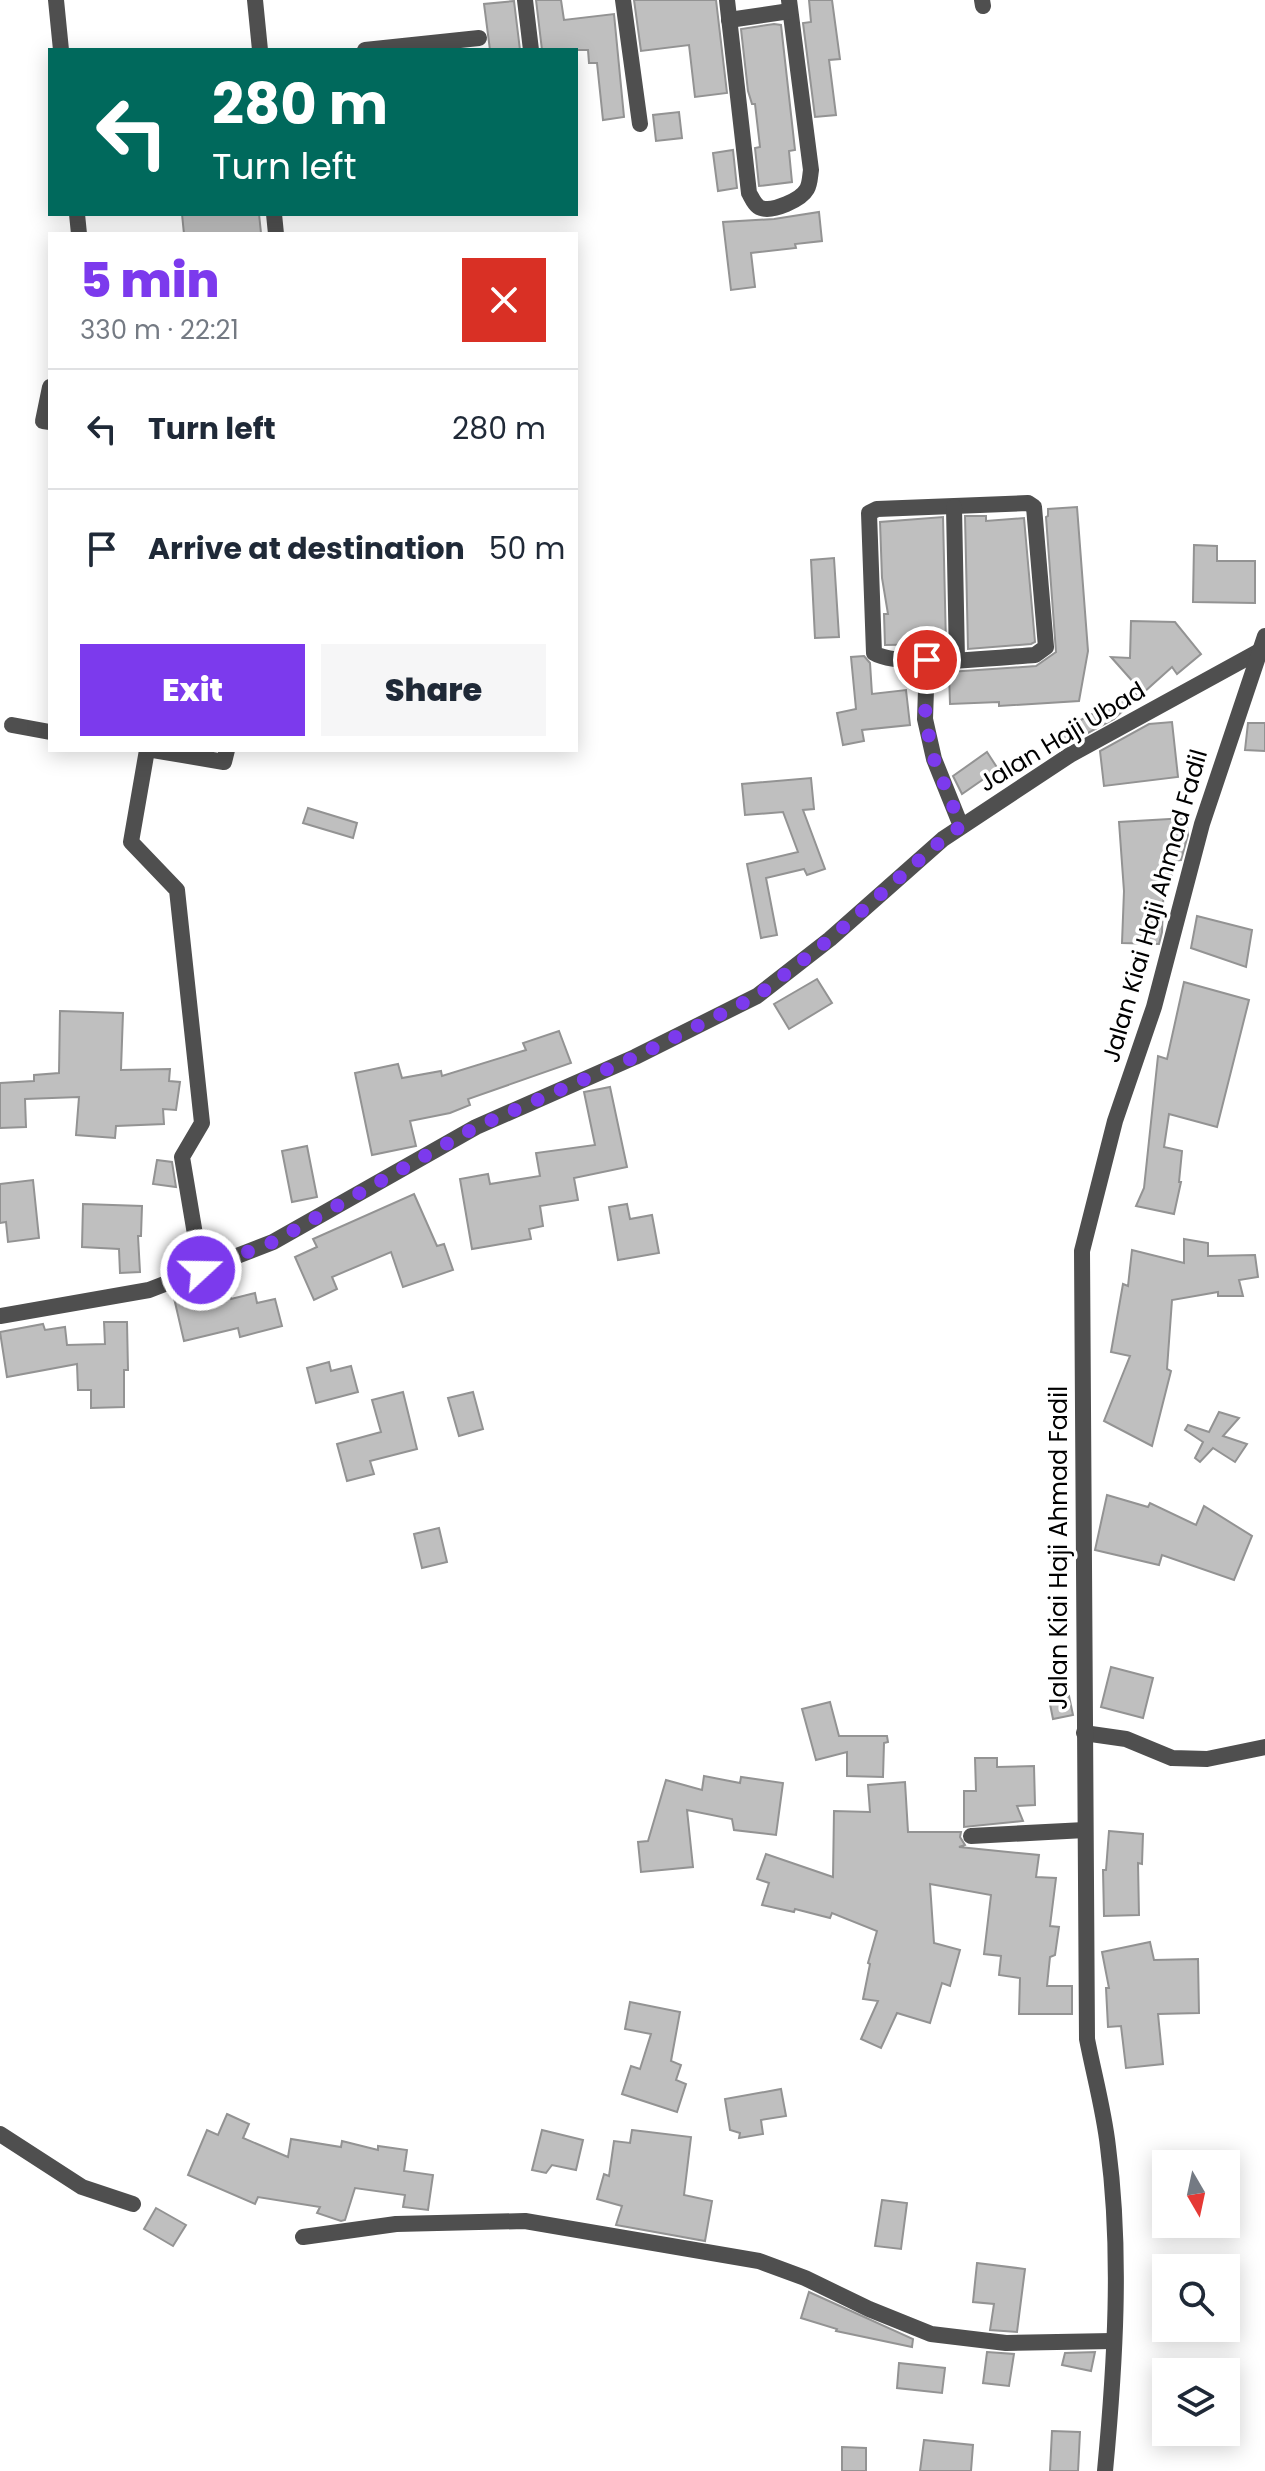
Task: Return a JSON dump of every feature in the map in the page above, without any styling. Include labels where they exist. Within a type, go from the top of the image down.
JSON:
[{"type":"street","points":[[56,0],[61,48]]},
{"type":"street","points":[[255,0],[260,48]]},
{"type":"street","points":[[525,0],[531,48]]},
{"type":"street","points":[[623,0],[640,124]]},
{"type":"street","points":[[727,0],[729,20],[749,193],[761,208],[772,208],[800,198],[808,187],[811,170],[789,6],[729,20]]},
{"type":"street","points":[[412,48],[436,47],[479,38]]},
{"type":"street","points":[[48,397],[43,421],[48,422]]},
{"type":"street","points":[[1032,504],[1046,647],[1035,655],[927,660],[883,657],[874,653],[868,517],[877,509],[954,507],[1032,504]]},
{"type":"street","points":[[954,507],[957,660]]},
{"type":"street","name":"Jalan Haji Ubad","points":[[0,1316],[149,1290],[273,1242],[476,1127],[635,1057],[757,996],[830,939],[961,826],[1070,755],[1264,644]]},
{"type":"street","name":"Jalan Kiai Haji Ahmad Fadil","points":[[1105,2471],[1115,2232],[1108,2146],[1087,2039],[1082,1251],[1115,1121],[1154,1007],[1202,824],[1264,644]]},
{"type":"street","points":[[927,660],[925,719],[934,759],[961,826]]},
{"type":"street","points":[[12,725],[48,732]]},
{"type":"street","points":[[150,752],[131,842],[177,890],[202,1123],[182,1157],[201,1270]]},
{"type":"street","points":[[162,752],[224,762],[226,752]]},
{"type":"street","points":[[1084,1733],[1126,1739],[1172,1758],[1207,1759],[1265,1747]]},
{"type":"street","points":[[971,1836],[1085,1830]]},
{"type":"street","points":[[0,2134],[82,2187],[133,2204]]},
{"type":"street","points":[[303,2237],[396,2224],[525,2221],[759,2261],[931,2334],[1006,2343],[1112,2341]]},
{"type":"building","points":[[536,0],[561,0],[564,20],[614,14],[624,117],[603,120],[597,63],[589,63],[588,50],[542,48]]},
{"type":"building","points":[[634,0],[716,0],[727,93],[695,97],[689,45],[641,51]]},
{"type":"building","points":[[809,0],[832,0],[840,59],[829,60],[836,115],[815,117],[803,23],[811,22]]},
{"type":"building","points":[[514,1],[520,48],[490,48],[484,4]]},
{"type":"building","points":[[781,25],[795,150],[789,151],[792,182],[759,186],[755,148],[760,147],[755,104],[752,104],[748,91],[741,29]]},
{"type":"building","points":[[679,112],[682,138],[656,141],[653,115]]},
{"type":"building","points":[[733,150],[737,188],[718,191],[713,153]]},
{"type":"building","points":[[819,212],[822,241],[795,244],[796,248],[751,253],[755,287],[731,290],[723,222]]},
{"type":"building","points":[[182,216],[259,216],[261,232],[184,232]]},
{"type":"building","points":[[1077,507],[1088,651],[1079,701],[999,706],[999,702],[950,704],[949,672],[1036,666],[1056,652],[1046,517],[1048,509]]},
{"type":"building","points":[[965,516],[986,516],[986,521],[1024,518],[1035,642],[968,649]]},
{"type":"building","points":[[943,517],[946,644],[885,645],[884,614],[888,614],[882,578],[880,522]]},
{"type":"building","points":[[1194,545],[1217,546],[1217,561],[1255,561],[1255,603],[1193,602]]},
{"type":"building","points":[[834,558],[839,637],[815,638],[811,560]]},
{"type":"building","points":[[1131,621],[1175,622],[1201,654],[1177,674],[1172,667],[1143,693],[1111,657],[1130,658]]},
{"type":"building","points":[[864,656],[870,663],[872,694],[906,690],[910,725],[862,730],[864,741],[843,745],[837,713],[856,709],[851,657]]},
{"type":"building","points":[[1134,692],[1138,697],[1114,719],[1062,747],[1050,736]]},
{"type":"building","points":[[1172,722],[1178,777],[1104,786],[1100,751],[1149,724]]},
{"type":"building","points":[[1248,723],[1265,723],[1265,751],[1245,750]]},
{"type":"building","points":[[987,752],[998,769],[962,794],[953,776]]},
{"type":"building","points":[[811,778],[814,809],[803,810],[825,869],[807,875],[804,869],[766,878],[777,935],[761,938],[747,864],[798,852],[783,812],[745,815],[742,784]]},
{"type":"building","points":[[308,808],[357,823],[353,838],[303,823]]},
{"type":"building","points":[[1186,818],[1188,835],[1181,860],[1171,861],[1172,879],[1164,880],[1159,944],[1122,943],[1124,891],[1119,822]]},
{"type":"building","points":[[1197,916],[1252,930],[1246,967],[1191,948]]},
{"type":"building","points":[[817,979],[832,1003],[789,1029],[774,1004]]},
{"type":"building","points":[[1184,982],[1249,1000],[1217,1127],[1169,1114],[1164,1147],[1182,1151],[1181,1182],[1174,1214],[1136,1206],[1144,1188],[1158,1056],[1167,1059]]},
{"type":"building","points":[[60,1011],[123,1013],[121,1070],[170,1069],[169,1081],[180,1082],[176,1110],[163,1109],[164,1124],[116,1126],[115,1138],[76,1135],[79,1097],[25,1099],[26,1127],[0,1128],[0,1083],[34,1081],[34,1075],[59,1073]]},
{"type":"building","points":[[559,1031],[571,1063],[468,1099],[470,1105],[450,1113],[410,1121],[416,1146],[372,1155],[355,1073],[398,1064],[402,1078],[441,1071],[442,1076],[526,1050],[523,1043]]},
{"type":"building","points":[[610,1087],[627,1167],[574,1178],[578,1200],[540,1206],[543,1226],[529,1229],[531,1239],[472,1249],[460,1179],[488,1174],[490,1184],[540,1176],[536,1153],[595,1145],[584,1092]]},
{"type":"building","points":[[307,1146],[317,1197],[292,1202],[282,1151]]},
{"type":"building","points":[[157,1160],[172,1162],[176,1187],[153,1184]]},
{"type":"building","points":[[33,1180],[39,1238],[8,1242],[6,1222],[0,1223],[0,1184]]},
{"type":"building","points":[[414,1194],[437,1246],[444,1244],[453,1270],[403,1287],[391,1252],[332,1277],[337,1289],[314,1300],[295,1257],[317,1247],[313,1239]]},
{"type":"building","points":[[83,1204],[142,1206],[141,1236],[138,1236],[140,1272],[120,1273],[119,1249],[82,1247]]},
{"type":"building","points":[[627,1204],[630,1219],[652,1215],[659,1253],[618,1260],[609,1207]]},
{"type":"building","points":[[1184,1239],[1208,1243],[1208,1256],[1255,1255],[1258,1277],[1239,1280],[1243,1296],[1218,1296],[1218,1292],[1172,1300],[1167,1369],[1171,1371],[1152,1446],[1104,1421],[1130,1356],[1111,1352],[1123,1284],[1128,1286],[1132,1250],[1184,1263]]},
{"type":"building","points":[[226,1277],[231,1299],[255,1293],[257,1303],[275,1299],[282,1326],[240,1337],[238,1328],[184,1341],[174,1298],[202,1292],[200,1283]]},
{"type":"building","points":[[104,1322],[127,1322],[128,1370],[124,1370],[124,1407],[91,1408],[91,1390],[78,1390],[77,1364],[7,1377],[0,1332],[43,1324],[45,1330],[65,1327],[67,1345],[105,1344]]},
{"type":"building","points":[[329,1362],[331,1371],[351,1366],[358,1392],[316,1403],[307,1368]]},
{"type":"building","points":[[403,1392],[417,1449],[370,1461],[374,1474],[347,1481],[337,1444],[381,1432],[372,1400]]},
{"type":"building","points":[[473,1392],[483,1429],[459,1436],[448,1398]]},
{"type":"building","points":[[1219,1412],[1239,1418],[1223,1436],[1247,1444],[1235,1462],[1213,1448],[1200,1462],[1195,1458],[1203,1442],[1185,1430],[1188,1425],[1209,1432]]},
{"type":"building","points":[[1107,1495],[1148,1507],[1150,1503],[1196,1525],[1204,1506],[1252,1536],[1234,1580],[1162,1555],[1159,1565],[1095,1550]]},
{"type":"building","points":[[439,1528],[447,1562],[422,1568],[414,1534]]},
{"type":"building","points":[[1111,1667],[1153,1678],[1143,1718],[1101,1707]]},
{"type":"building","points":[[1069,1696],[1073,1715],[1053,1719],[1049,1699]]},
{"type":"building","points":[[830,1702],[839,1736],[887,1736],[883,1777],[847,1776],[847,1752],[816,1760],[802,1709]]},
{"type":"building","points":[[975,1758],[997,1758],[997,1767],[1034,1766],[1035,1805],[1017,1806],[1023,1821],[964,1827],[964,1791],[976,1791]]},
{"type":"building","points":[[704,1776],[740,1783],[741,1777],[783,1783],[776,1835],[734,1830],[732,1819],[687,1810],[693,1867],[641,1872],[638,1842],[648,1841],[666,1780],[702,1790]]},
{"type":"building","points":[[905,1782],[908,1832],[961,1832],[960,1837],[965,1845],[959,1847],[1039,1855],[1036,1877],[1056,1878],[1050,1926],[1059,1927],[1055,1955],[1050,1957],[1047,1986],[1072,1986],[1072,2014],[1019,2014],[1020,1978],[999,1975],[1001,1956],[984,1954],[991,1895],[930,1884],[934,1943],[960,1950],[950,1986],[942,1983],[930,2023],[897,2013],[881,2048],[861,2039],[878,2001],[863,1999],[877,1931],[832,1913],[830,1918],[762,1905],[769,1883],[757,1879],[766,1854],[833,1877],[834,1811],[870,1812],[868,1785]]},
{"type":"building","points":[[1109,1831],[1143,1834],[1142,1864],[1138,1863],[1139,1915],[1104,1916],[1103,1870],[1106,1870]]},
{"type":"building","points":[[1150,1942],[1154,1960],[1198,1959],[1199,2013],[1158,2014],[1163,2064],[1126,2068],[1121,2026],[1108,2027],[1106,1988],[1109,1988],[1102,1952]]},
{"type":"building","points":[[630,2002],[680,2012],[671,2061],[681,2065],[676,2080],[686,2084],[677,2112],[622,2094],[631,2066],[640,2069],[651,2034],[625,2029]]},
{"type":"building","points":[[781,2089],[786,2116],[761,2120],[763,2134],[739,2138],[740,2133],[730,2130],[725,2099]]},
{"type":"building","points":[[227,2114],[249,2124],[243,2138],[288,2157],[291,2139],[341,2147],[342,2141],[378,2150],[378,2146],[407,2150],[404,2171],[433,2175],[428,2210],[403,2207],[405,2195],[355,2188],[345,2220],[341,2221],[317,2213],[320,2207],[258,2197],[255,2204],[188,2175],[207,2130],[218,2135]]},
{"type":"building","points":[[542,2130],[583,2140],[576,2170],[552,2165],[546,2173],[532,2170]]},
{"type":"building","points":[[632,2130],[691,2137],[684,2195],[712,2201],[705,2241],[616,2225],[622,2206],[597,2199],[604,2174],[609,2176],[614,2141],[630,2143]]},
{"type":"building","points":[[882,2200],[907,2203],[901,2249],[875,2246]]},
{"type":"building","points":[[156,2208],[186,2225],[173,2246],[144,2229]]},
{"type":"building","points":[[977,2263],[1025,2269],[1017,2332],[990,2330],[994,2304],[973,2302]]},
{"type":"building","points":[[809,2292],[913,2339],[912,2347],[836,2331],[801,2318]]},
{"type":"building","points":[[987,2352],[1014,2354],[1009,2386],[983,2383]]},
{"type":"building","points":[[1095,2352],[1091,2371],[1062,2365],[1065,2353]]},
{"type":"building","points":[[899,2363],[945,2368],[942,2393],[897,2388]]},
{"type":"building","points":[[1052,2431],[1080,2432],[1078,2471],[1050,2471]]},
{"type":"building","points":[[924,2440],[973,2445],[971,2471],[920,2471]]},
{"type":"building","points":[[842,2447],[866,2448],[866,2471],[842,2471]]},
{"type":"route","points":[[201,1270],[273,1242],[476,1127],[635,1057],[757,996],[830,939],[961,826],[934,759],[925,719],[927,660]]}]
